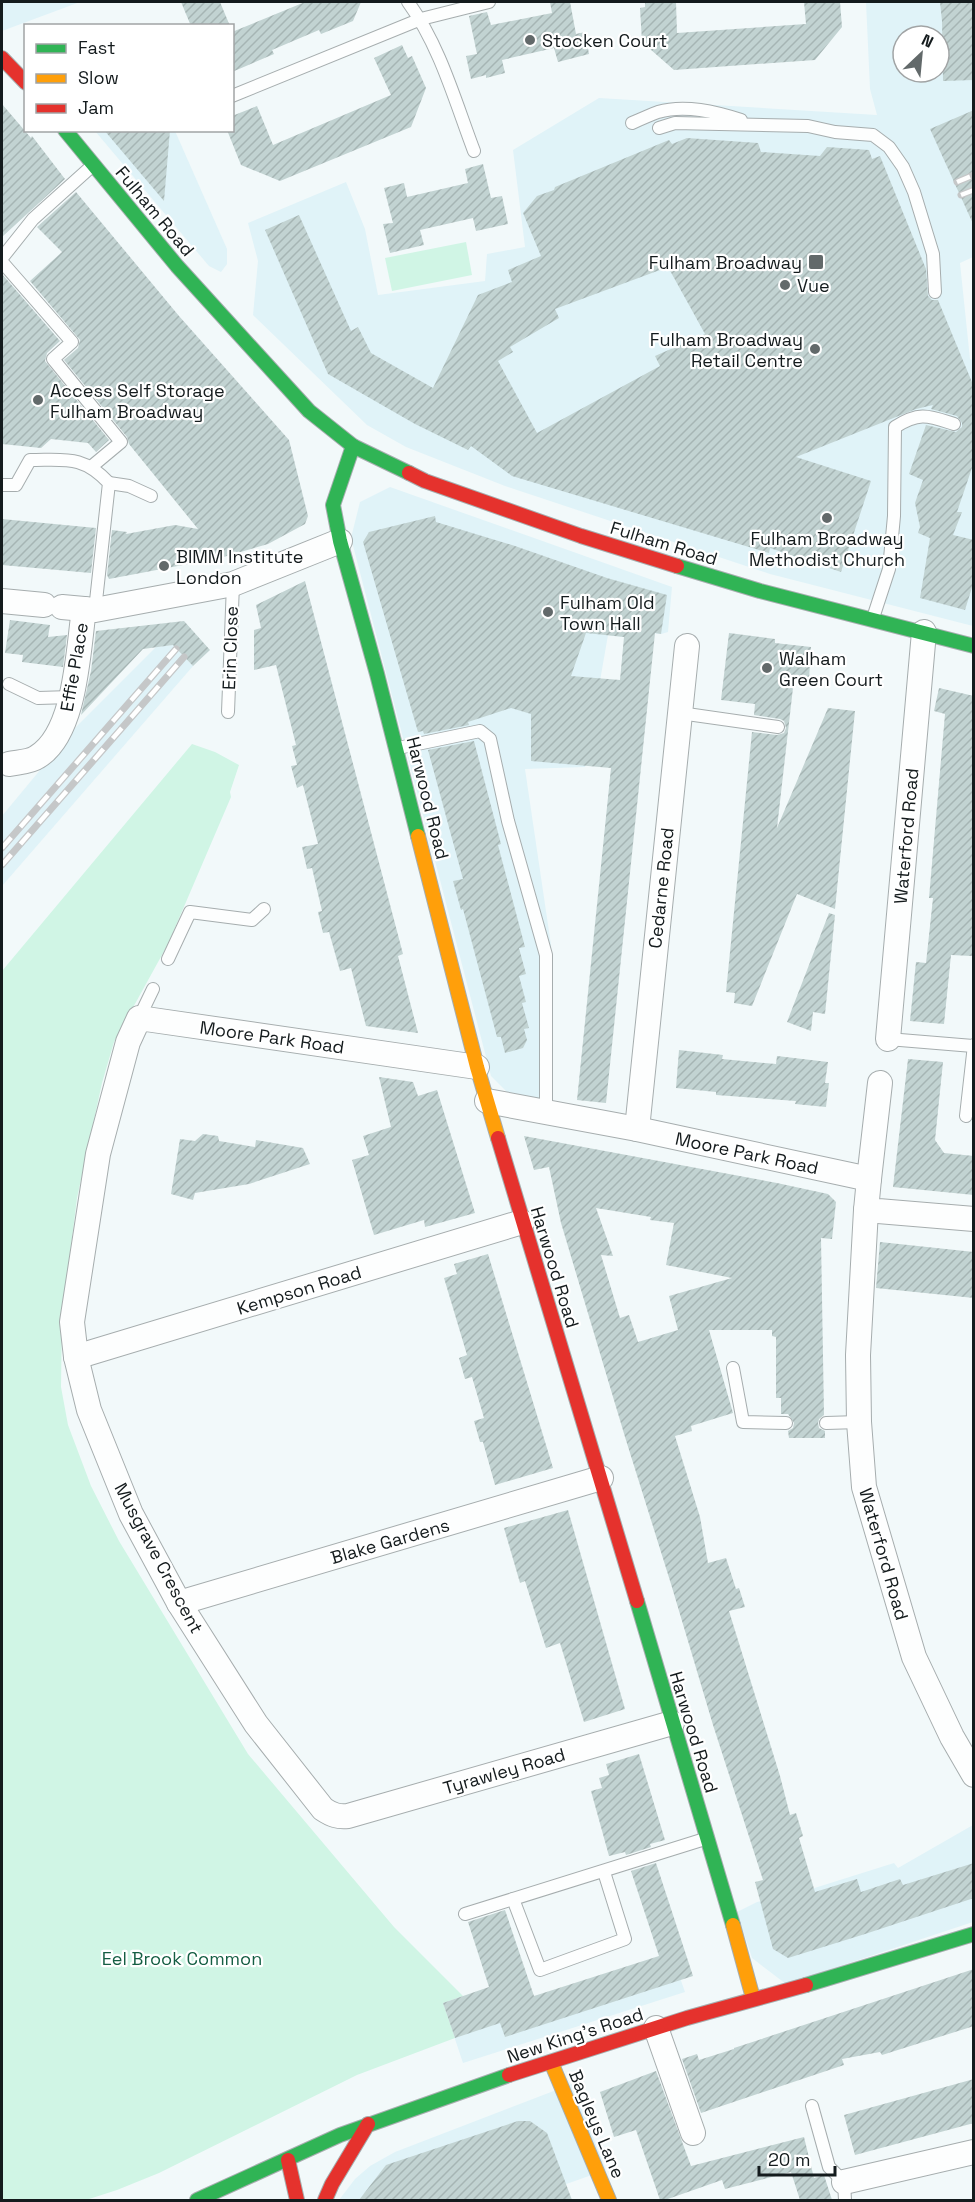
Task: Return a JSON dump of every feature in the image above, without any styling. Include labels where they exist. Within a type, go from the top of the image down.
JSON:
[{"type":"main road","points":[[2,58],[24,81]]},
{"type":"main road","name":"Fulham Road","points":[[67,132],[219,313],[303,405],[353,446],[425,481],[580,537],[760,591],[974,646]]},
{"type":"main road","points":[[340,541],[333,505],[353,446]]},
{"type":"main road","name":"Harwood Road","points":[[340,541],[397,748],[477,1067],[708,1838],[753,1998]]},
{"type":"main road","name":"New King's Road","points":[[199,2200],[340,2135],[496,2079],[753,1998],[974,1934]]},
{"type":"main road","name":"Bagleys Lane","points":[[551,2062],[609,2200]]},
{"type":"main road","points":[[325,2200],[368,2124]]},
{"type":"main road","points":[[288,2160],[297,2200]]},
{"type":"main road","points":[[199,2200],[229,2200]]},
{"type":"street","points":[[2,601],[71,608],[233,584],[340,541]]},
{"type":"street","name":"Effie Place","points":[[9,764],[36,758],[51,744],[62,729],[71,697],[71,608]]},
{"type":"street","name":"Waterford Road","points":[[888,1039],[924,632]]},
{"type":"street","name":"Cedarne Road","points":[[637,1129],[687,646]]},
{"type":"street","name":"Moore Park Road","points":[[139,1018],[477,1067]]},
{"type":"street","name":"Musgrave Crescent","points":[[139,1018],[128,1042],[98,1154],[72,1322],[76,1357],[89,1410],[132,1514],[179,1603],[256,1724],[323,1809],[335,1816]]},
{"type":"street","points":[[880,1083],[866,1210],[974,1219]]},
{"type":"street","name":"Moore Park Road","points":[[487,1101],[637,1129],[869,1179]]},
{"type":"street","name":"Waterford Road","points":[[866,1210],[858,1355],[859,1422],[864,1487],[914,1658],[952,1737],[974,1775]]},
{"type":"street","name":"Kempson Road","points":[[76,1357],[522,1222]]},
{"type":"street","name":"Blake Gardens","points":[[179,1603],[601,1478]]},
{"type":"street","name":"Tyrawley Road","points":[[335,1816],[348,1816],[672,1723]]},
{"type":"street","points":[[656,2028],[693,2133]]},
{"type":"street","points":[[844,2192],[974,2152]]},
{"type":"lane","points":[[408,2],[421,19],[431,40],[474,151]]},
{"type":"lane","points":[[234,95],[421,19],[489,2]]},
{"type":"lane","points":[[632,123],[659,112],[675,109],[716,112],[754,124]]},
{"type":"lane","points":[[659,128],[675,123],[754,124],[808,126],[835,132],[873,135],[889,147],[903,167],[915,192],[933,254],[935,291]]},
{"type":"lane","points":[[2,258],[33,219],[93,165]]},
{"type":"lane","points":[[2,262],[72,342],[53,359],[121,442],[91,467]]},
{"type":"lane","points":[[873,619],[889,569],[894,516],[897,422],[929,416],[954,424]]},
{"type":"lane","points":[[2,485],[16,485],[30,460],[82,462],[97,470],[109,483],[129,486],[151,496]]},
{"type":"lane","points":[[71,608],[109,483]]},
{"type":"lane","name":"Erin Close","points":[[228,712],[233,584]]},
{"type":"lane","points":[[9,684],[38,698],[71,697]]},
{"type":"lane","points":[[680,713],[778,727]]},
{"type":"lane","points":[[397,748],[480,731],[490,739],[508,821],[546,955],[546,1112]]},
{"type":"lane","points":[[168,959],[190,912],[252,920],[264,909]]},
{"type":"lane","points":[[139,1018],[153,989]]},
{"type":"lane","points":[[888,1039],[974,1045],[966,1116]]},
{"type":"lane","points":[[733,1368],[743,1422],[786,1423]]},
{"type":"lane","points":[[826,1423],[859,1422]]},
{"type":"lane","points":[[465,1914],[708,1838]]},
{"type":"lane","points":[[513,1899],[540,1970],[625,1939],[604,1872]]},
{"type":"lane","points":[[812,2106],[829,2167],[844,2192]]},
{"type":"shaded area","points":[[2,2],[80,2],[2,31]]},
{"type":"shaded area","points":[[866,2],[973,2],[973,257],[960,263],[970,359],[974,361],[973,626],[770,574],[505,486],[406,447],[367,425],[253,315],[258,261],[248,223],[346,182],[365,229],[378,295],[485,281],[487,254],[525,247],[513,150],[599,98],[877,115],[870,89]]},
{"type":"shaded area","points":[[96,132],[175,132],[227,249],[227,264],[221,272],[209,266]]},
{"type":"shaded area","points":[[390,487],[672,587],[668,632],[661,634],[626,630],[624,637],[608,635],[585,767],[525,769],[551,945],[552,1102],[507,1092],[491,1076],[351,538],[360,502]]},
{"type":"shaded area","points":[[173,645],[193,666],[2,886],[2,816],[75,728],[156,647]]},
{"type":"shaded area","points":[[973,1825],[973,1922],[786,1984],[752,1958],[737,1912],[757,1902],[805,1891],[894,1863],[898,1868]]},
{"type":"shaded area","points":[[674,1961],[685,1992],[463,2063],[443,2003],[463,1996],[493,2025]]},
{"type":"shaded area","points":[[572,2084],[606,2170],[521,2200],[339,2200],[355,2179],[370,2166],[395,2152]]},
{"type":"green space","points":[[466,242],[472,275],[392,291],[385,258]]},
{"type":"green space","name":"Eel Brook Common","points":[[192,744],[215,752],[239,765],[230,792],[231,797],[168,944],[114,1042],[102,1083],[77,1198],[62,1320],[61,1387],[68,1425],[91,1486],[119,1541],[248,1754],[394,1927],[463,1996],[443,2003],[455,2038],[357,2075],[159,2173],[86,2200],[2,2200],[2,971]]},
{"type":"building","points":[[181,2],[220,2],[229,24],[190,24]]},
{"type":"building","points":[[305,2],[361,2],[353,21],[321,34],[319,30],[272,50],[274,54],[234,71],[234,31]]},
{"type":"building","name":"Stocken Court","points":[[550,2],[570,2],[576,34],[585,32],[589,54],[558,62],[554,48],[502,60],[505,73],[471,79],[466,56],[477,54],[469,16],[487,12],[491,25],[552,13]]},
{"type":"building","points":[[645,2],[676,2],[677,33],[806,24],[804,2],[840,2],[842,27],[815,60],[674,70],[642,42],[640,8],[645,7]]},
{"type":"building","points":[[940,2],[974,2],[974,80],[951,81],[951,24],[942,24]]},
{"type":"building","points":[[402,45],[408,58],[412,56],[426,88],[411,127],[280,181],[241,165],[228,132],[234,132],[234,115],[257,106],[273,145],[391,95],[374,58]]},
{"type":"building","points":[[2,104],[24,132],[31,138],[32,136],[65,179],[2,237]]},
{"type":"building","points":[[974,110],[974,226],[930,129]]},
{"type":"building","points":[[106,132],[170,132],[164,201]]},
{"type":"building","name":"Fulham Broadway Retail Centre","points":[[687,138],[758,143],[761,152],[820,156],[827,147],[869,150],[872,159],[880,156],[926,269],[928,296],[932,300],[938,300],[974,387],[974,462],[957,512],[962,512],[953,535],[974,540],[974,581],[965,610],[920,598],[930,538],[918,533],[920,527],[915,503],[923,480],[909,474],[926,425],[956,432],[962,427],[957,416],[931,409],[933,405],[916,409],[796,457],[871,481],[841,572],[770,548],[769,553],[512,476],[471,446],[468,450],[415,424],[328,374],[265,230],[299,215],[351,331],[358,327],[371,353],[433,388],[478,295],[512,282],[508,270],[541,256],[523,213],[537,196],[669,140],[672,144]],"holes":[[[668,267],[705,334],[655,356],[660,366],[537,433],[498,361],[513,352],[510,347],[559,318],[555,309]]]},
{"type":"building","points":[[483,164],[491,198],[502,196],[508,224],[476,231],[473,218],[420,230],[424,245],[390,253],[383,224],[393,223],[384,188],[404,183],[407,197],[468,183],[465,169]]},
{"type":"building","points":[[76,192],[179,316],[289,440],[308,516],[305,524],[268,544],[220,558],[109,579],[107,575],[112,530],[127,532],[126,534],[175,525],[198,529],[64,360],[78,348],[80,340],[30,281],[62,252],[37,227]]},
{"type":"building","name":"Access Self Storage Fulham Broadway","points":[[2,274],[60,341],[47,353],[45,361],[109,440],[96,452],[88,443],[51,439],[41,448],[2,444]]},
{"type":"building","points":[[435,516],[436,522],[607,578],[667,595],[661,634],[655,633],[606,1103],[577,1100],[611,768],[531,761],[531,714],[511,708],[468,722],[469,725],[424,734],[423,731],[418,732],[363,542],[369,532]],"holes":[[[586,633],[624,637],[620,680],[571,676]]]},
{"type":"building","points":[[2,519],[96,528],[91,573],[2,565]]},
{"type":"building","points":[[305,581],[403,954],[398,956],[418,1033],[366,1026],[351,968],[340,971],[329,932],[323,933],[318,912],[322,911],[312,868],[307,869],[302,847],[318,844],[303,785],[297,788],[291,766],[297,765],[292,746],[296,745],[276,665],[254,670],[254,630],[261,628],[256,605]]},
{"type":"building","points":[[10,620],[50,625],[48,637],[67,635],[63,667],[22,662],[23,655],[5,653]]},
{"type":"building","points":[[184,621],[210,650],[193,666],[173,645],[143,649],[81,715],[91,671],[96,631]]},
{"type":"building","points":[[729,633],[775,639],[775,643],[811,647],[809,680],[794,679],[777,828],[828,708],[855,711],[835,909],[797,894],[752,1006],[734,1003],[735,993],[726,992],[752,732],[777,735],[784,733],[786,728],[784,721],[780,719],[754,715],[755,704],[721,700]]},
{"type":"building","points":[[939,688],[974,696],[972,956],[951,955],[944,1024],[910,1021],[916,962],[926,963],[933,898],[929,898],[945,714],[934,711]]},
{"type":"building","points":[[474,741],[525,947],[519,948],[526,974],[519,976],[526,1002],[522,1003],[529,1028],[524,1029],[527,1040],[523,1048],[505,1053],[501,1037],[497,1037],[463,909],[461,910],[453,881],[463,879],[428,750]]},
{"type":"building","points":[[829,913],[835,915],[825,1014],[813,1012],[811,1031],[787,1022]]},
{"type":"building","points":[[679,1050],[723,1055],[722,1059],[776,1064],[777,1056],[828,1062],[825,1083],[829,1083],[826,1107],[795,1104],[796,1101],[716,1095],[716,1092],[676,1088]]},
{"type":"building","points":[[908,1059],[943,1062],[935,1140],[944,1153],[974,1156],[974,1195],[893,1187]]},
{"type":"building","points":[[379,1077],[413,1082],[418,1096],[437,1090],[475,1213],[425,1227],[424,1220],[374,1235],[352,1160],[369,1155],[363,1136],[391,1127]]},
{"type":"building","points":[[203,1134],[218,1136],[219,1141],[255,1147],[256,1140],[303,1148],[310,1164],[249,1184],[195,1193],[193,1200],[171,1194],[180,1139],[195,1141]]},
{"type":"building","points":[[524,1136],[777,1183],[828,1194],[836,1202],[832,1239],[821,1238],[824,1415],[818,1423],[819,1428],[825,1431],[825,1438],[789,1438],[788,1431],[793,1428],[794,1423],[788,1414],[781,1414],[781,1398],[776,1398],[776,1337],[772,1336],[772,1330],[709,1330],[733,1413],[691,1426],[692,1431],[675,1436],[700,1517],[708,1563],[726,1558],[736,1589],[739,1588],[745,1607],[729,1611],[790,1815],[796,1813],[800,1826],[803,1836],[799,1838],[815,1892],[857,1879],[861,1892],[900,1879],[903,1885],[974,1863],[974,1898],[788,1958],[773,1949],[755,1882],[763,1880],[625,1437],[561,1223],[549,1167],[534,1170]],"holes":[[[596,1208],[651,1217],[650,1220],[674,1223],[666,1265],[732,1278],[669,1296],[678,1330],[638,1342],[629,1315],[620,1318],[601,1255],[613,1256]]]},
{"type":"building","points":[[880,1242],[974,1252],[974,1298],[876,1288]]},
{"type":"building","points":[[488,1254],[553,1468],[495,1485],[483,1442],[480,1442],[474,1421],[484,1418],[472,1377],[465,1379],[459,1358],[467,1355],[444,1278],[457,1274],[454,1264]]},
{"type":"building","points":[[568,1510],[625,1709],[584,1722],[560,1643],[546,1648],[525,1581],[520,1583],[504,1528]]},
{"type":"building","points":[[639,1754],[665,1840],[626,1855],[625,1852],[609,1856],[591,1791],[602,1788],[599,1778],[609,1775],[606,1764]]},
{"type":"building","points":[[656,1863],[693,1976],[505,2037],[500,2023],[455,2038],[443,2003],[489,1987],[468,1922],[505,1910],[534,1996],[659,1956],[631,1871]]},
{"type":"building","points":[[974,1969],[974,2026],[882,2055],[880,2052],[842,2059],[844,2065],[701,2113],[682,2059],[697,2054],[699,2060]]},
{"type":"building","points":[[656,2071],[691,2166],[804,2137],[814,2178],[824,2175],[832,2200],[800,2200],[791,2172],[725,2189],[722,2180],[660,2200],[636,2130],[614,2137],[600,2092]]},
{"type":"building","points":[[974,2079],[974,2123],[855,2155],[844,2115]]},
{"type":"building","points":[[518,2121],[530,2121],[547,2133],[572,2200],[359,2200],[386,2165]]},
{"type":"railway","points":[[957,182],[974,175]]},
{"type":"railway","points":[[961,195],[974,190]]},
{"type":"railway","points":[[2,848],[176,649]]},
{"type":"railway","points":[[2,865],[184,657]]},
{"type":"traffic: fast","points":[[67,132],[177,266],[309,411],[353,446],[409,473]]},
{"type":"traffic: fast","points":[[353,446],[333,505],[340,541],[418,836]]},
{"type":"traffic: fast","points":[[677,566],[760,591],[974,646]]},
{"type":"traffic: fast","points":[[637,1601],[733,1925]]},
{"type":"traffic: fast","points":[[806,1985],[974,1934]]},
{"type":"traffic: fast","points":[[197,2200],[340,2135],[509,2075]]},
{"type":"traffic: slow","points":[[418,836],[477,1067],[498,1138]]},
{"type":"traffic: slow","points":[[733,1925],[753,1998]]},
{"type":"traffic: slow","points":[[551,2062],[609,2200]]},
{"type":"traffic: jam","points":[[2,58],[24,81]]},
{"type":"traffic: jam","points":[[409,473],[425,481],[581,536],[677,566]]},
{"type":"traffic: jam","points":[[498,1138],[637,1601]]},
{"type":"traffic: jam","points":[[509,2075],[687,2018],[806,1985]]},
{"type":"traffic: jam","points":[[325,2200],[368,2124]]},
{"type":"traffic: jam","points":[[288,2160],[297,2200]]},
{"type":"place","name":"Stocken Court","points":[[530,40]]},
{"type":"place","name":"Fulham Broadway","points":[[816,262]]},
{"type":"place","name":"Vue","points":[[785,285]]},
{"type":"place","name":"Fulham Broadway Retail Centre","points":[[815,349]]},
{"type":"place","name":"Access Self Storage Fulham Broadway","points":[[38,400]]},
{"type":"place","name":"Fulham Broadway Methodist Church","points":[[827,518]]},
{"type":"place","name":"BIMM Institute London","points":[[164,566]]},
{"type":"place","name":"Fulham Old Town Hall","points":[[548,612]]},
{"type":"place","name":"Walham Green Court","points":[[767,668]]}]
